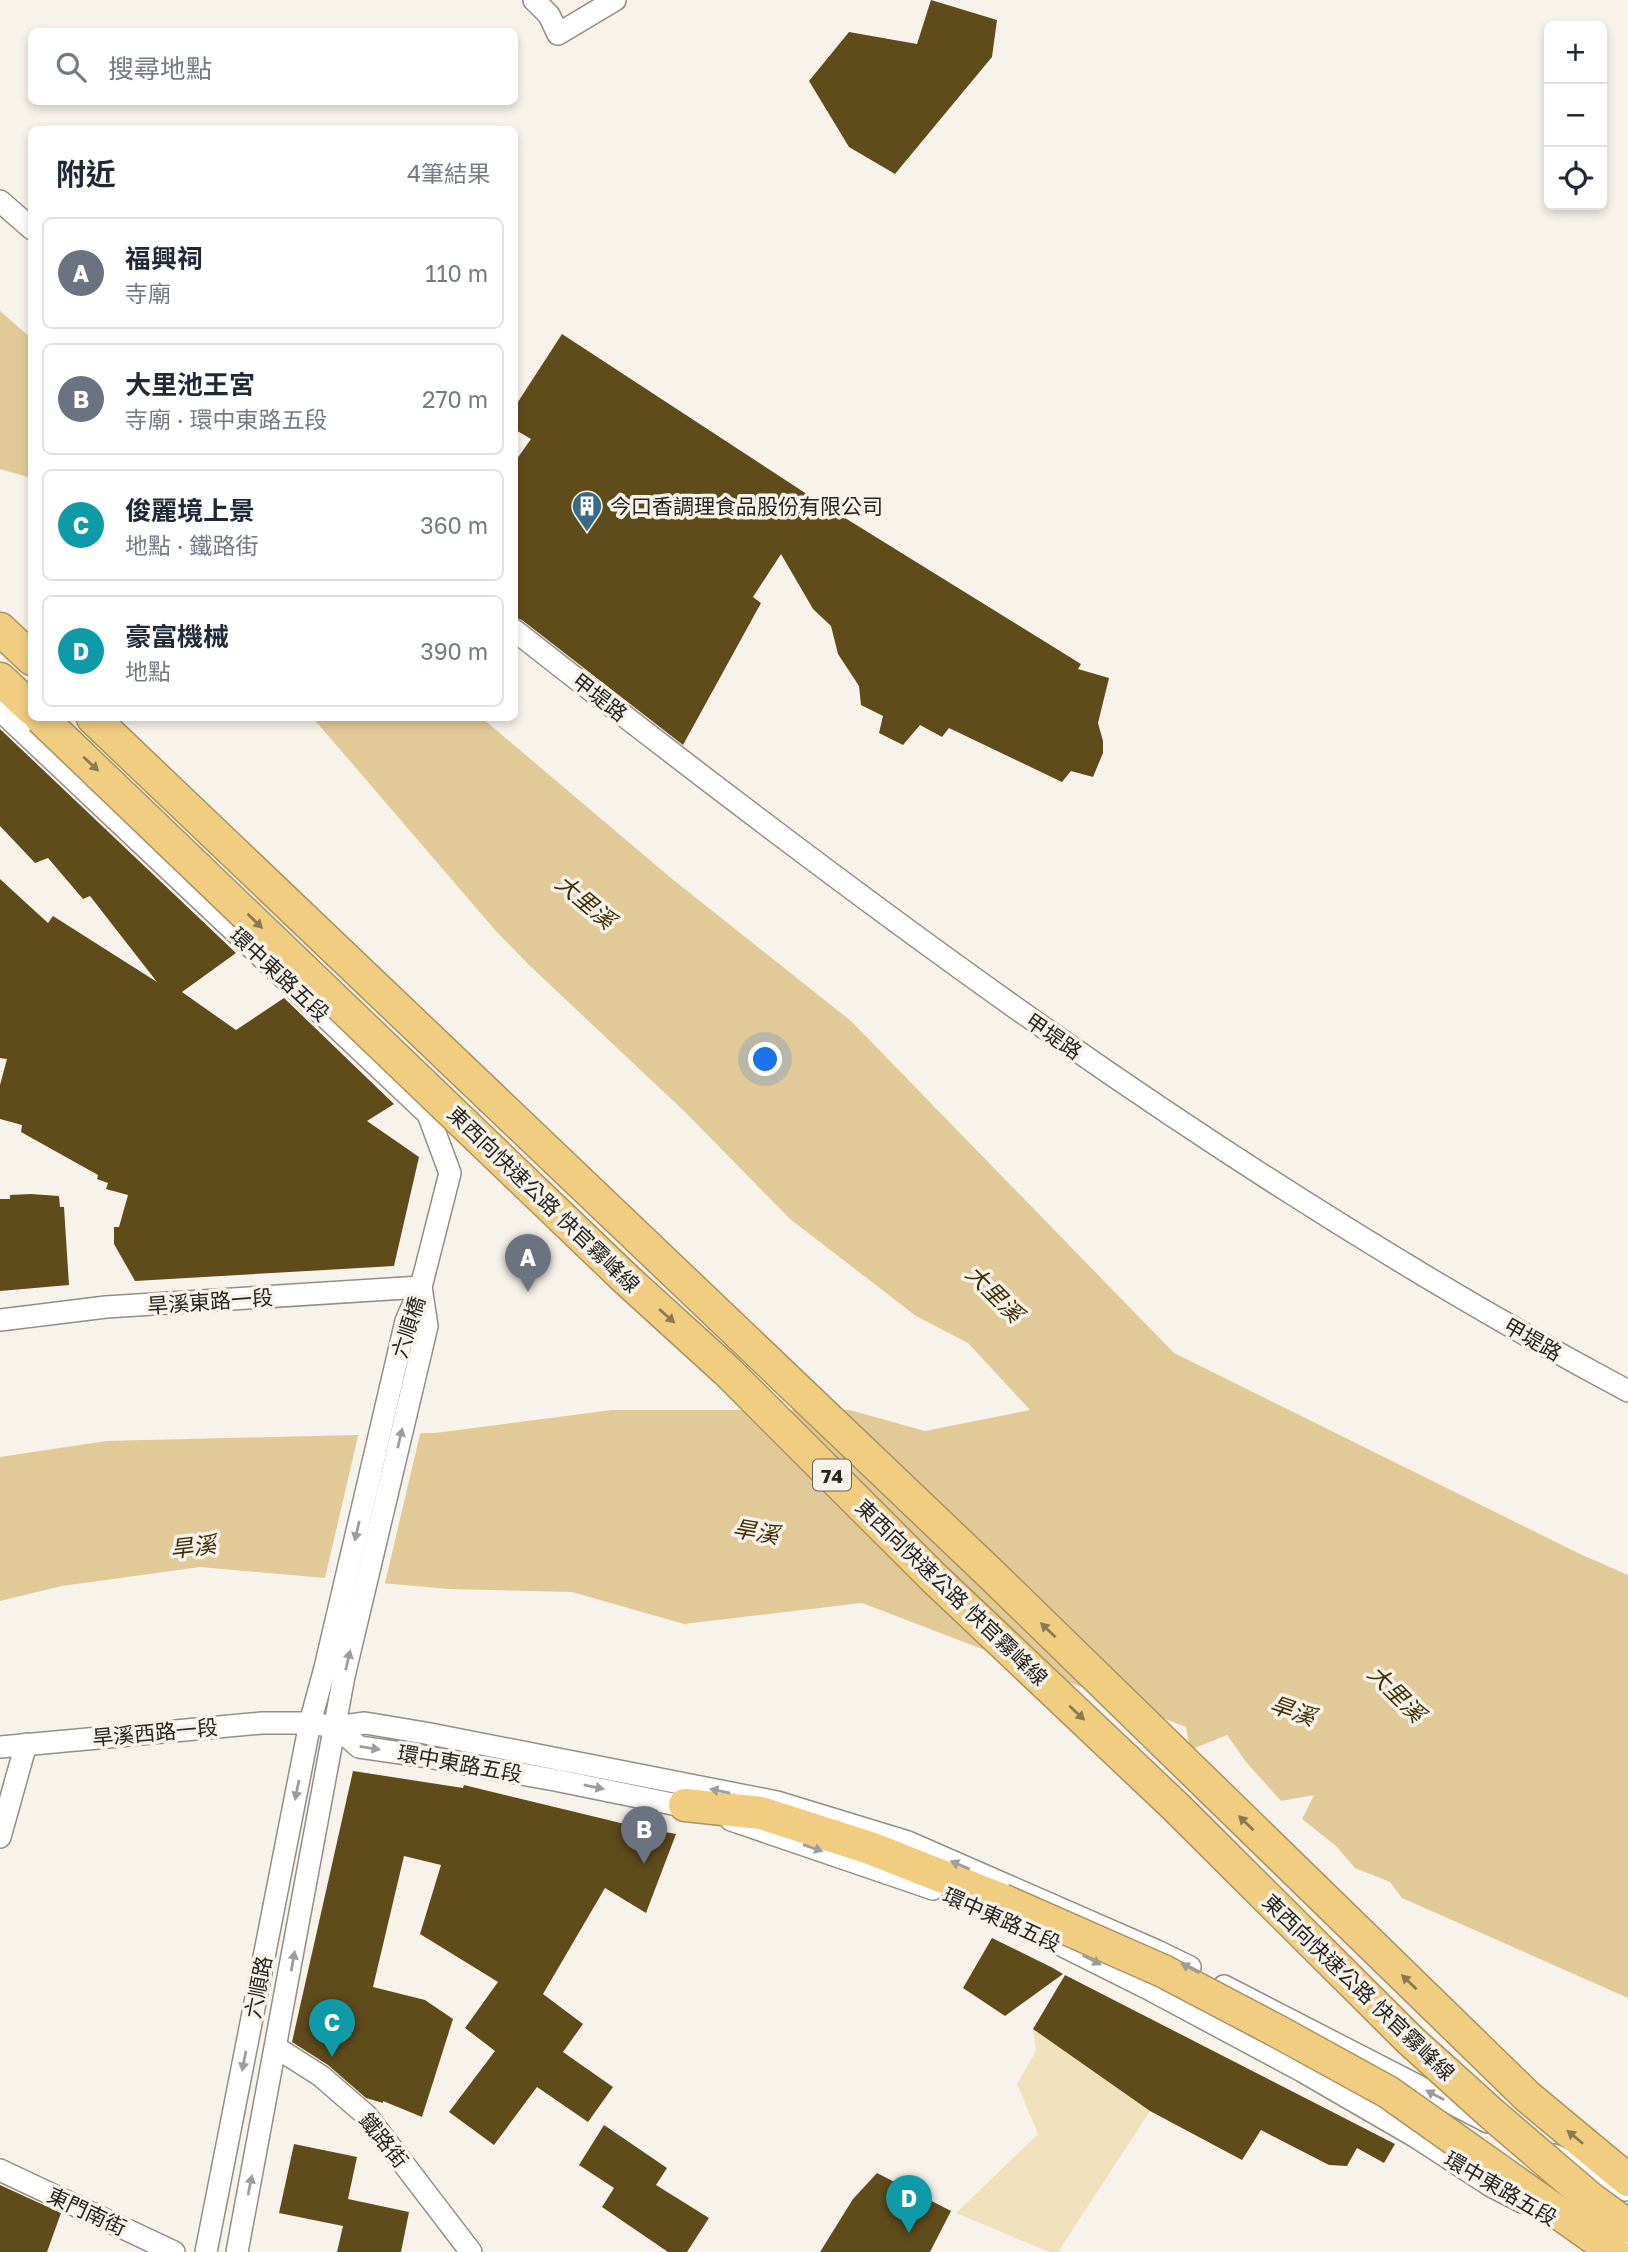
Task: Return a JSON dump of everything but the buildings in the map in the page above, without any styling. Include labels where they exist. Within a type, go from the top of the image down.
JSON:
[{"type":"highway","points":[[0,629],[28,655]]},
{"type":"highway","points":[[0,679],[28,705]]},
{"type":"highway","name":"東西向快速公路 快官霧峰線","points":[[44,721],[627,1280],[727,1371],[933,1577],[1176,1807],[1410,2040],[1591,2199],[1628,2226]]},
{"type":"highway","name":"東西向快速公路 快官霧峰線","points":[[96,721],[993,1576],[1518,2088],[1622,2185]]},
{"type":"highway","points":[[685,1805],[761,1813],[870,1848],[1002,1900],[1163,1971],[1388,2092],[1615,2252]]},
{"type":"street","points":[[534,0],[548,15],[558,34],[615,0]]},
{"type":"street","points":[[0,201],[28,226]]},
{"type":"street","name":"甲堤路","points":[[518,633],[902,928],[1068,1046],[1251,1168],[1402,1264],[1628,1391]]},
{"type":"street","name":"環中東路五段","points":[[0,710],[428,1114],[450,1172],[421,1287]]},
{"type":"street","name":"旱溪東路一段","points":[[0,1320],[106,1307],[421,1287]]},
{"type":"street","name":"六順橋","points":[[310,1723],[406,1321],[421,1287]]},
{"type":"street","name":"六順橋","points":[[336,1727],[344,1676],[427,1326],[421,1287]]},
{"type":"street","name":"旱溪西路一段","points":[[0,1747],[262,1723],[310,1723]]},
{"type":"street","name":"環中東路五段","points":[[310,1723],[336,1727],[365,1723],[425,1733],[776,1802],[908,1842],[1155,1950],[1406,2080],[1622,2185]]},
{"type":"street","name":"六順路","points":[[206,2252],[310,1723]]},
{"type":"street","name":"環中東路五段","points":[[336,1727],[359,1747],[422,1756],[685,1805],[1001,1914],[1303,2071],[1416,2137],[1491,2186],[1615,2252]]},
{"type":"street","name":"六順路","points":[[237,2252],[336,1727]]},
{"type":"street","points":[[0,1837],[26,1744]]},
{"type":"street","name":"鐵路街","points":[[277,2048],[321,2076],[367,2116],[471,2252]]},
{"type":"street","name":"東門南街","points":[[0,2170],[174,2252]]},
{"type":"street","points":[[1575,2230],[1583,2213],[1622,2185]]},
{"type":"shaded area","points":[[1033,2029],[1150,2111],[1058,2252],[1049,2252],[956,2213],[1038,2134],[1017,2084],[1036,2051]]},
{"type":"water","points":[[0,311],[28,335],[28,477],[0,469]]},
{"type":"water","points":[[316,721],[486,721],[671,878],[851,1021],[1174,1353],[1580,1554],[1628,1575],[1628,1998],[1402,1898],[1390,1882],[1355,1868],[1336,1846],[1302,1819],[1314,1795],[1281,1801],[1246,1762],[1227,1735],[1190,1750],[1186,1727],[862,1603],[684,1624],[572,1592],[449,1589],[200,1567],[62,1586],[0,1601],[0,1457],[106,1441],[435,1433],[612,1410],[850,1410],[925,1431],[1030,1410],[968,1343],[916,1316],[790,1219],[685,1112],[495,930]]},
{"type":"pier","points":[[421,1430],[384,1587],[324,1582],[359,1432]]},
{"type":"place","name":"今口香調理食品股份有限公司","points":[[587,533]]},
{"type":"place","name":"福興祠","points":[[528,1292]]},
{"type":"place","name":"大里池王宮","points":[[644,1864]]},
{"type":"place","name":"俊麗境上景","points":[[332,2057]]},
{"type":"place","name":"豪富機械","points":[[909,2233]]},
{"type":"water label","name":"大里溪","points":[[586,901]]},
{"type":"water label","name":"大里溪","points":[[995,1293]]},
{"type":"water label","name":"旱溪","points":[[756,1531]]},
{"type":"water label","name":"旱溪","points":[[193,1546]]},
{"type":"water label","name":"大里溪","points":[[1397,1693]]},
{"type":"water label","name":"旱溪","points":[[1293,1710]]}]
